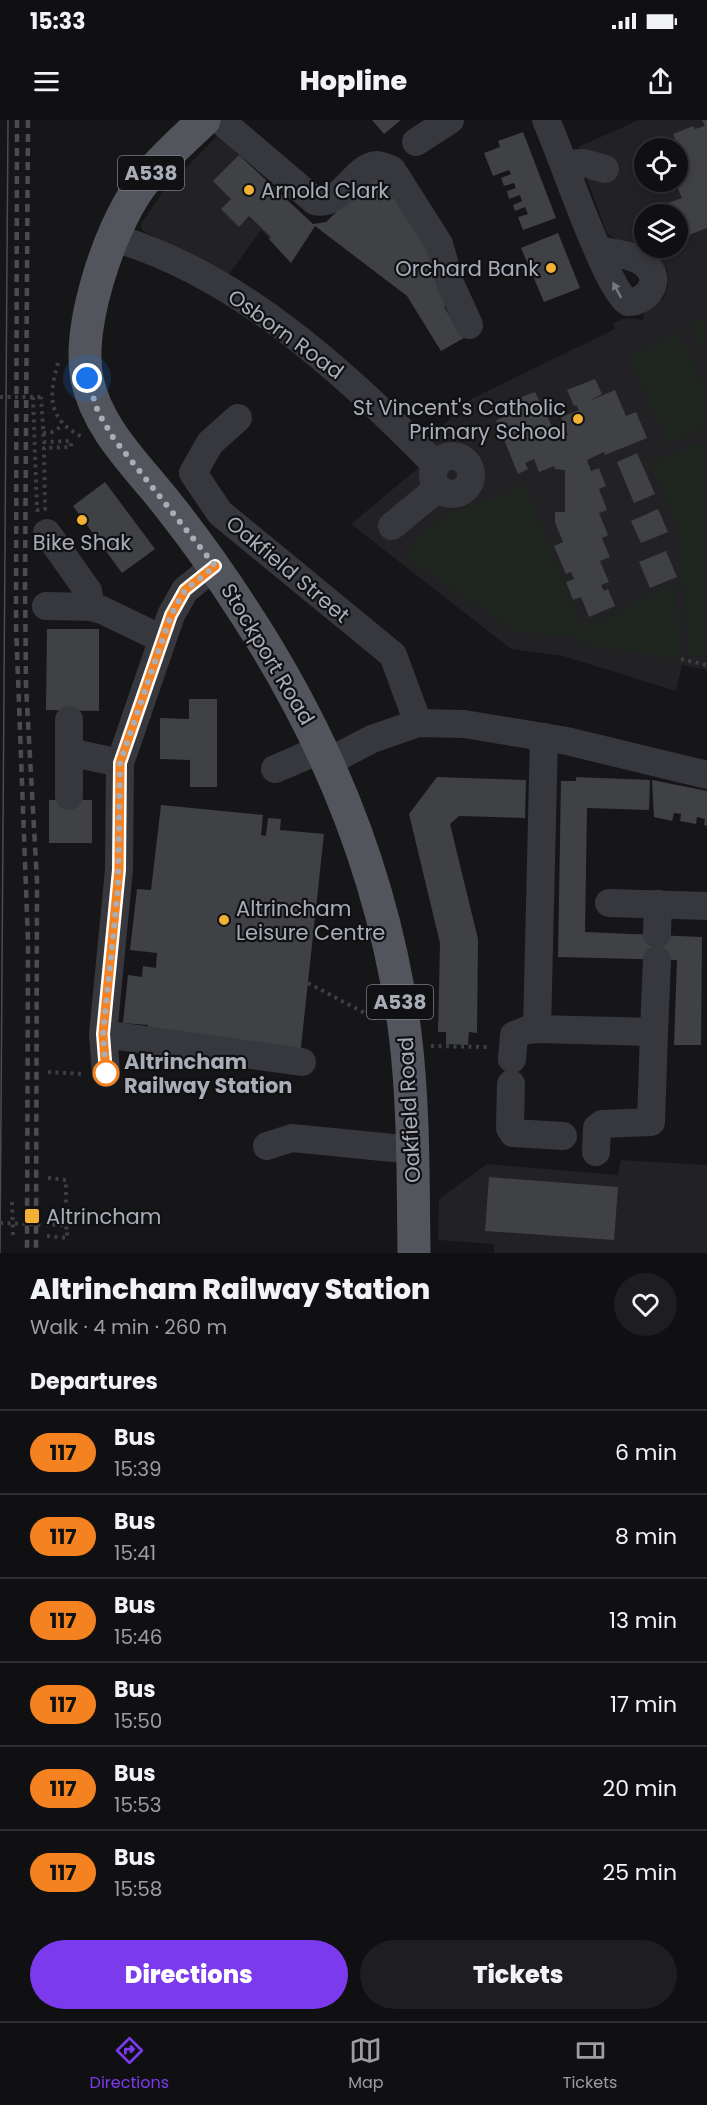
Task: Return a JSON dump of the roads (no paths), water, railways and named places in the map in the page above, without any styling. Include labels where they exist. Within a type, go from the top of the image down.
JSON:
[{"type":"main road","name":"Stockport Road","points":[[204,120],[171,151],[138,189],[114,238],[87,325],[85,356],[90,389],[98,412],[114,439],[215,566],[274,659],[325,755]]},
{"type":"main road","name":"Oakfield Road","points":[[325,755],[354,827],[375,892],[415,1040],[414,1253]]},
{"type":"street","points":[[220,120],[315,201],[321,202],[332,198],[369,168],[379,165],[392,170],[439,244],[450,283],[469,325]]},
{"type":"street","points":[[416,142],[450,120]]},
{"type":"street","points":[[546,120],[599,250]]},
{"type":"street","points":[[565,164],[584,163],[605,169]]},
{"type":"street","name":"Osborn Road","points":[[114,238],[150,250],[182,265],[259,312],[358,387],[437,476],[392,525]]},
{"type":"street","name":"Oakfield Street","points":[[238,418],[210,443],[194,473],[220,513],[393,655],[418,723]]},
{"type":"street","points":[[47,533],[88,591],[91,607]]},
{"type":"street","points":[[97,1074],[119,882],[120,763],[171,615],[185,590],[215,566]]},
{"type":"street","points":[[46,606],[91,607],[102,610],[162,639]]},
{"type":"street","points":[[69,720],[69,796]]},
{"type":"street","points":[[275,769],[325,755],[418,723],[464,724],[544,737],[707,775]]},
{"type":"street","points":[[537,1029],[544,737]]},
{"type":"street","points":[[69,752],[120,763]]},
{"type":"street","points":[[609,903],[707,906]]},
{"type":"street","points":[[596,1152],[597,1128],[602,1124],[651,1122],[658,904]]},
{"type":"street","points":[[563,1136],[513,1133],[510,1128],[514,1035],[527,1029],[654,1032]]},
{"type":"street","points":[[103,1034],[302,1062]]},
{"type":"street","points":[[276,1135],[413,1150]]},
{"type":"tram line","points":[[0,1253],[8,120]]},
{"type":"railway","points":[[17,120],[16,625],[28,941],[27,1253]]},
{"type":"railway","points":[[28,120],[25,584],[26,686],[37,881],[36,1253]]},
{"type":"place","name":"Arnold Clark","points":[[249,190]]},
{"type":"place","name":"Orchard Bank","points":[[551,268]]},
{"type":"place","name":"St Vincent's Catholic Primary School","points":[[578,419]]},
{"type":"place","name":"Bike Shak","points":[[82,520]]},
{"type":"place","name":"Altrincham Leisure Centre","points":[[224,920]]},
{"type":"place","name":"Altrincham Railway Station","points":[[106,1073]]},
{"type":"place","name":"Altrincham","points":[[32,1216]]}]
